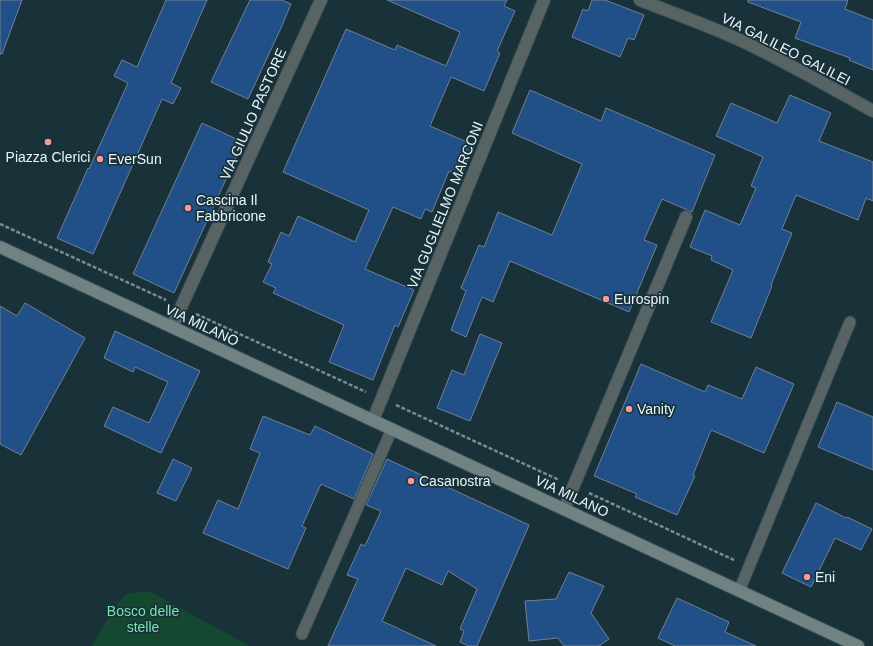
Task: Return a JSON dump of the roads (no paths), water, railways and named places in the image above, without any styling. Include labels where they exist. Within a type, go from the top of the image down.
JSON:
[{"type":"street","name":"VIA GIULIO PASTORE","points":[[172,327],[321,0]]},
{"type":"street","name":"VIA GUGLIELMO MARCONI","points":[[373,420],[544,0]]},
{"type":"street","name":"VIA GALILEO GALILEI","points":[[640,0],[743,42],[873,110]]},
{"type":"street","points":[[564,509],[686,217]]},
{"type":"street","name":"VIA MILANO","points":[[0,247],[858,646]]},
{"type":"lane","points":[[739,591],[850,322]]},
{"type":"lane","points":[[302,634],[392,429]]},
{"type":"place","name":"Piazza Clerici","points":[[48,142]]},
{"type":"place","name":"EverSun","points":[[100,159]]},
{"type":"place","name":"Cascina Il Fabbricone","points":[[188,208]]},
{"type":"place","name":"Eurospin","points":[[606,299]]},
{"type":"place","name":"Vanity","points":[[629,409]]},
{"type":"place","name":"Casanostra","points":[[411,481]]},
{"type":"place","name":"Eni","points":[[807,577]]},
{"type":"park label","name":"Bosco delle stelle","points":[[143,620]]}]
